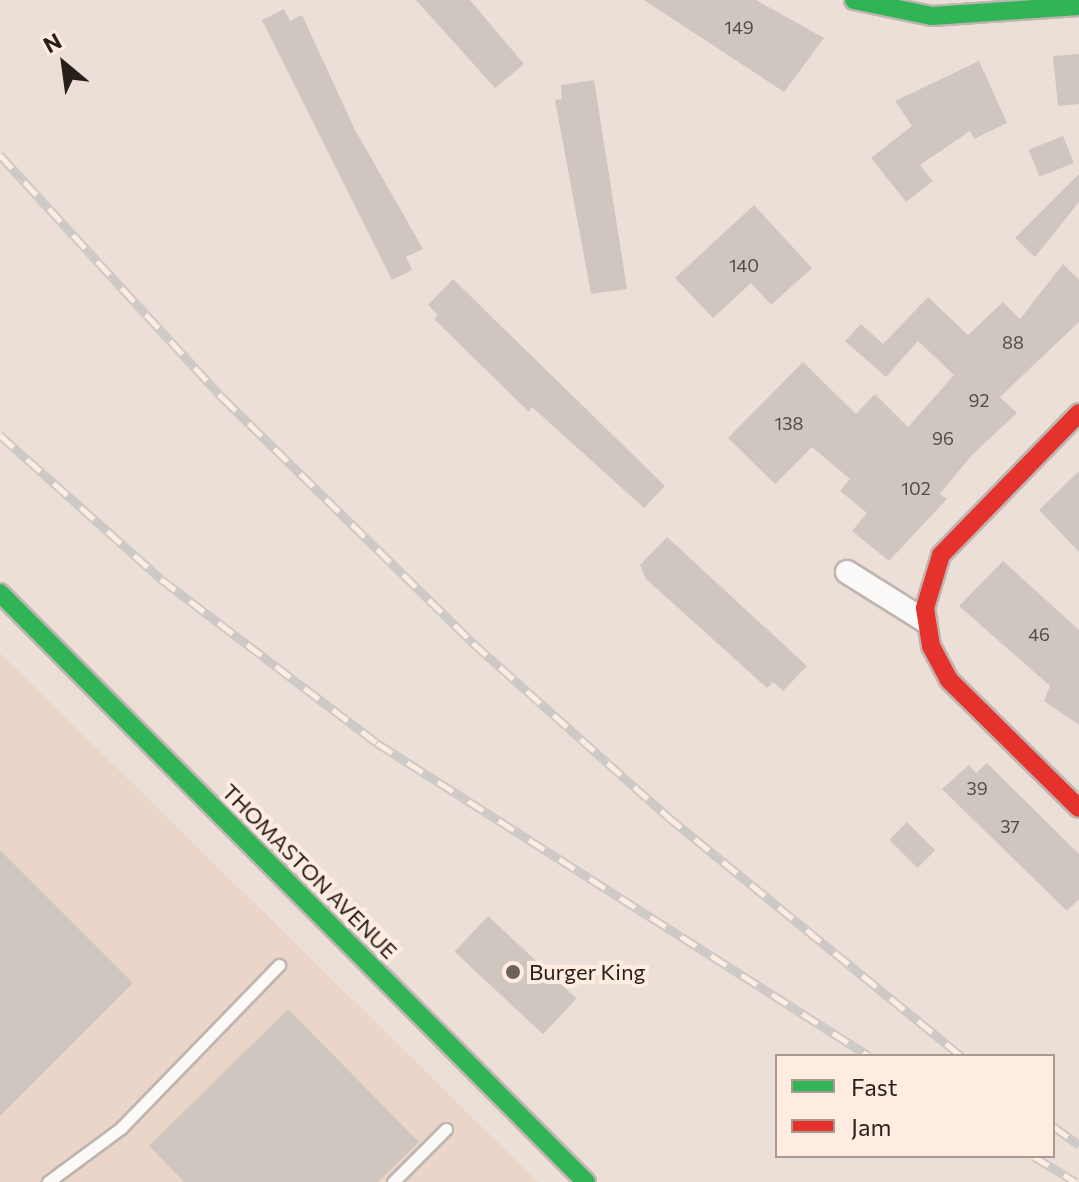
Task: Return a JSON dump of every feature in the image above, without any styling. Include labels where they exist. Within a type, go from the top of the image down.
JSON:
[{"type":"main road","points":[[854,0],[932,16],[1079,6]]},
{"type":"main road","points":[[1079,413],[941,555],[928,585],[925,621],[949,680],[1079,808]]},
{"type":"main road","name":"THOMASTON AVENUE","points":[[0,593],[586,1182]]},
{"type":"street","points":[[847,572],[925,621]]},
{"type":"lane","points":[[48,1182],[121,1128],[279,965]]},
{"type":"lane","points":[[393,1182],[446,1129]]},
{"type":"shaded area","points":[[0,653],[538,1182],[0,1182]]},
{"type":"building","points":[[416,0],[470,0],[524,64],[495,88]]},
{"type":"building","points":[[644,0],[756,0],[824,38],[784,92]]},
{"type":"building","points":[[284,9],[290,21],[302,15],[354,128],[423,249],[406,257],[412,270],[392,280],[262,20]]},
{"type":"building","points":[[1079,54],[1079,104],[1058,106],[1053,56]]},
{"type":"building","points":[[979,61],[1007,123],[974,139],[970,131],[920,165],[933,181],[906,202],[871,158],[912,126],[895,101]]},
{"type":"building","points":[[594,80],[627,289],[591,294],[555,100],[562,99],[561,85]]},
{"type":"building","points":[[1063,136],[1074,163],[1040,177],[1029,150]]},
{"type":"building","points":[[1079,174],[1079,202],[1035,257],[1015,238]]},
{"type":"building","points":[[754,205],[812,268],[771,305],[751,283],[713,318],[675,278]]},
{"type":"building","points":[[1063,264],[1079,280],[1079,322],[1000,397],[1017,413],[971,456],[940,494],[947,499],[889,561],[852,531],[867,513],[840,491],[850,479],[812,447],[775,484],[728,438],[803,362],[856,414],[875,394],[908,427],[954,375],[918,341],[886,377],[845,341],[861,324],[883,344],[928,297],[968,335],[1003,302],[1020,319]]},
{"type":"building","points":[[453,279],[665,486],[644,508],[532,407],[529,412],[434,319],[438,315],[428,305]]},
{"type":"building","points":[[1079,471],[1079,552],[1039,510]]},
{"type":"building","points":[[667,537],[807,666],[783,691],[773,682],[767,688],[646,579],[640,565]]},
{"type":"building","points":[[1003,561],[1079,630],[1079,725],[1044,701],[1050,686],[959,606]]},
{"type":"building","points":[[987,763],[1079,854],[1079,899],[1067,911],[942,789],[969,765],[976,773]]},
{"type":"building","points":[[907,822],[935,850],[918,868],[889,840]]},
{"type":"building","points":[[0,850],[133,983],[0,1116]]},
{"type":"building","name":"Burger King","points":[[488,916],[576,999],[543,1034],[455,952]]},
{"type":"building","points":[[288,1009],[419,1142],[378,1182],[184,1182],[149,1146]]},
{"type":"railway","points":[[0,155],[223,398],[473,643],[667,816],[959,1054]]},
{"type":"railway","points":[[0,435],[161,579],[377,743],[866,1054]]},
{"type":"railway","points":[[1055,1127],[1079,1145]]},
{"type":"railway","points":[[1036,1158],[1076,1182]]},
{"type":"traffic: fast","points":[[854,0],[932,16],[1079,6]]},
{"type":"traffic: fast","points":[[0,593],[586,1182]]},
{"type":"traffic: jam","points":[[1079,413],[941,555],[925,608],[931,646],[949,680],[1079,808]]},
{"type":"place","name":"Burger King","points":[[513,972]]}]
